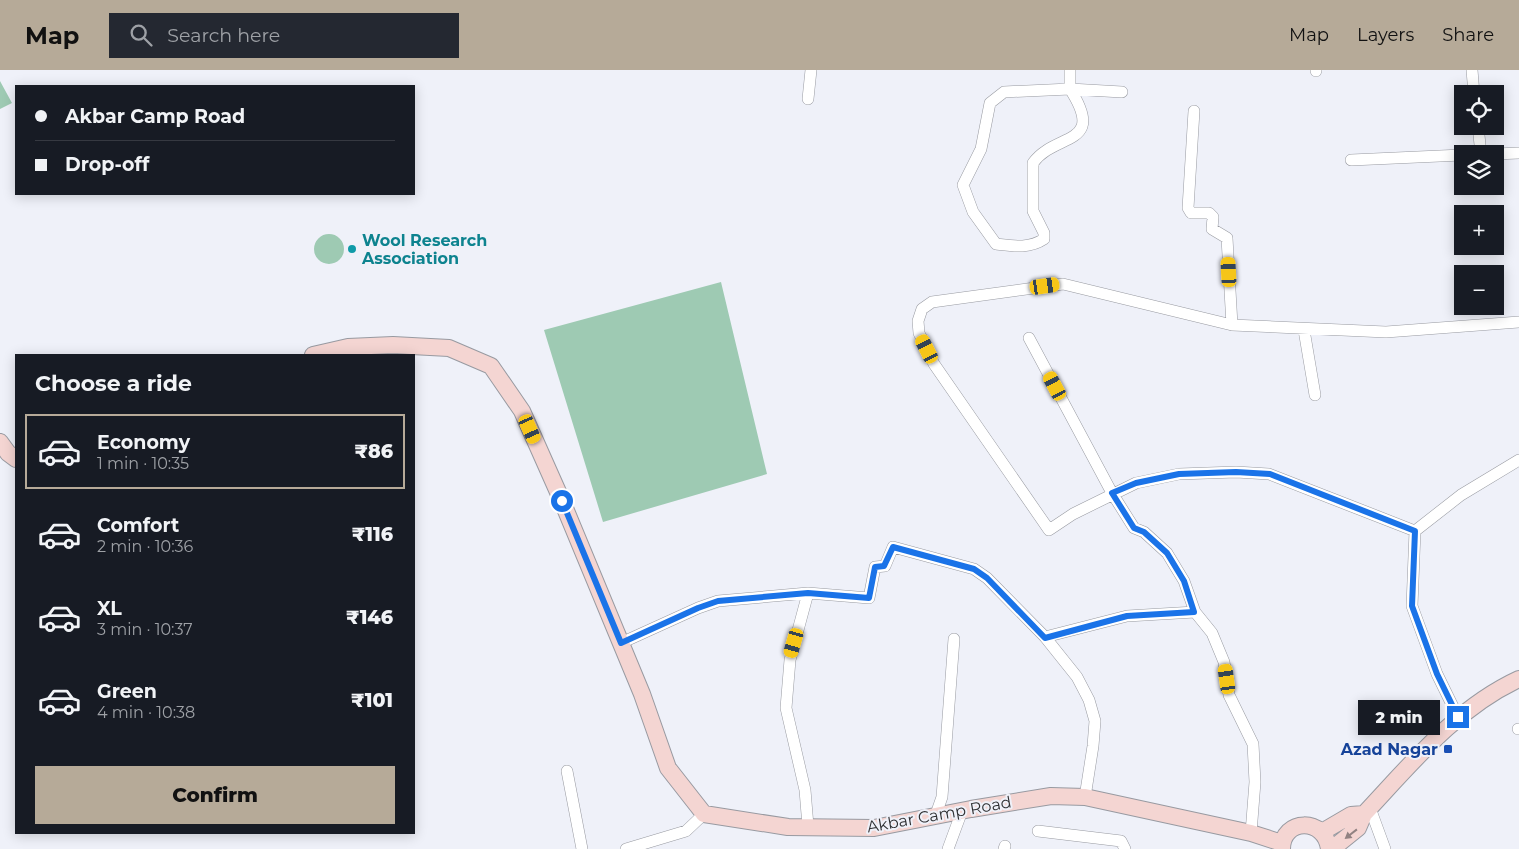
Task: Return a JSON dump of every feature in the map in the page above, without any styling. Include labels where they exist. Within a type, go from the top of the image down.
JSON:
[{"type":"street","points":[[808,99],[811,70]]},
{"type":"street","points":[[1070,70],[1070,89],[1082,113],[1081,128],[1077,136],[1042,153],[1033,163],[1033,211],[1044,233],[1044,239],[1037,244],[1024,246],[996,244],[972,212],[963,185],[981,149],[986,111],[990,103],[1004,92],[1070,89],[1122,92]]},
{"type":"street","points":[[1472,70],[1473,85]]},
{"type":"street","points":[[1194,111],[1188,208],[1190,213],[1209,213],[1213,217],[1212,229],[1227,238],[1232,325]]},
{"type":"street","points":[[1504,154],[1519,153]]},
{"type":"street","points":[[1351,160],[1454,155]]},
{"type":"street","points":[[1415,531],[1270,474],[1236,472],[1179,474],[1136,483],[1112,493],[1073,514],[1050,530],[934,364],[919,333],[918,320],[922,309],[932,302],[947,299],[1062,284],[1232,325],[1304,330],[1386,332],[1519,322]]},
{"type":"street","points":[[1304,330],[1315,395]]},
{"type":"street","points":[[1029,338],[1112,493],[1134,528],[1144,532],[1167,553],[1184,581],[1194,612],[1212,633],[1224,662],[1229,695],[1252,744],[1255,782],[1252,833]]},
{"type":"street","points":[[318,354],[357,347],[393,345],[449,348],[491,366],[522,411],[621,643],[668,768],[704,814],[686,831],[626,849]]},
{"type":"street","points":[[0,442],[8,453],[15,458]]},
{"type":"street","points":[[1458,717],[1437,674],[1412,606],[1415,531],[1460,495],[1519,460]]},
{"type":"street","points":[[621,643],[698,608],[718,601],[808,593],[869,598],[875,567],[884,566],[893,547],[974,569],[987,578],[1045,638],[1077,677],[1089,700],[1095,721],[1085,797]]},
{"type":"street","points":[[808,593],[790,660],[786,708],[805,790],[808,826]]},
{"type":"street","points":[[1045,638],[1127,616],[1194,612]]},
{"type":"street","points":[[935,817],[943,789],[954,638]]},
{"type":"street","points":[[1282,846],[1286,834],[1294,828],[1304,825],[1314,826],[1322,832],[1328,840],[1331,849],[1358,828],[1367,811],[1458,717],[1496,689],[1519,679]]},
{"type":"street","points":[[567,771],[582,849]]},
{"type":"street","name":"Akbar Camp Road","points":[[704,814],[788,827],[874,828],[1051,796],[1085,797],[1252,833],[1282,846]]},
{"type":"street","points":[[948,849],[962,811]]},
{"type":"street","points":[[1322,832],[1351,815],[1367,811]]},
{"type":"street","points":[[1367,811],[1385,849]]},
{"type":"street","points":[[1038,831],[1121,841],[1125,849]]},
{"type":"green space","points":[[0,81],[12,103],[0,109]]},
{"type":"green space","points":[[329,234],[340,238],[344,249],[340,260],[329,264],[318,260],[314,249],[318,238]]},
{"type":"green space","points":[[721,282],[767,474],[603,522],[544,330]]},
{"type":"place","name":"Wool Research Association","points":[[352,249]]},
{"type":"place","name":"Azad Nagar","points":[[1448,749]]},
{"type":"route","points":[[562,501],[621,643],[698,608],[718,601],[808,593],[869,598],[875,567],[886,564],[893,547],[937,561],[974,569],[987,578],[1045,638],[1127,616],[1194,612],[1184,581],[1167,553],[1144,532],[1134,528],[1112,493],[1136,483],[1179,474],[1236,472],[1270,474],[1415,531],[1412,606],[1437,674],[1458,717]]}]
